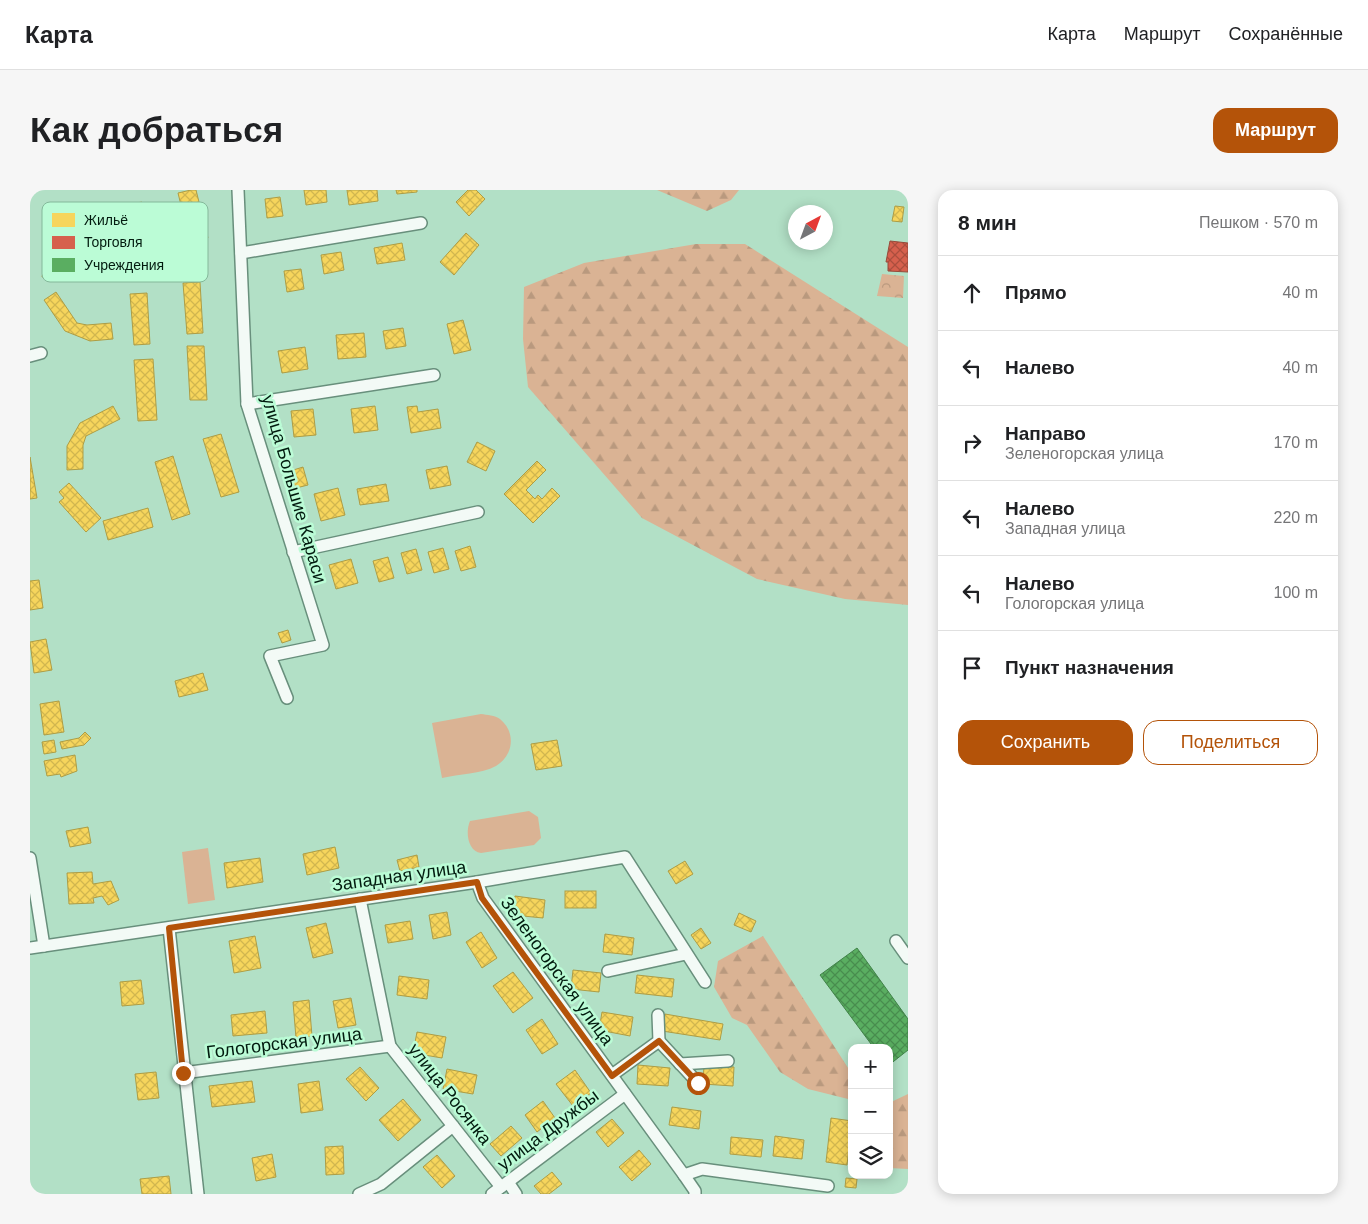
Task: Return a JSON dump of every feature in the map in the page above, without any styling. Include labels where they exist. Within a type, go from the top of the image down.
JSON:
[{"type":"street","name":"улица Большие Караси","points":[[238,190],[247,404],[323,645],[270,656],[287,698]]},
{"type":"street","points":[[241,253],[421,223]]},
{"type":"street","points":[[247,404],[434,375]]},
{"type":"street","points":[[293,552],[478,512]]},
{"type":"street","name":"Западная улица","points":[[30,948],[477,882],[625,856],[705,982]]},
{"type":"street","points":[[30,858],[44,946]]},
{"type":"street","name":"Зеленогорская улица","points":[[477,882],[482,898],[684,1175],[695,1191],[695,1194]]},
{"type":"street","name":"улица Росянка","points":[[360,899],[390,1046],[453,1126],[504,1184],[516,1194]]},
{"type":"street","name":"Гологорская улица","points":[[169,928],[183,1073],[198,1194]]},
{"type":"street","points":[[896,941],[908,958]]},
{"type":"street","points":[[608,971],[686,954]]},
{"type":"street","points":[[658,1015],[659,1041],[698,1083]]},
{"type":"street","points":[[612,1076],[659,1041]]},
{"type":"street","name":"Гологорская улица","points":[[183,1073],[390,1046]]},
{"type":"street","points":[[680,1064],[728,1061]]},
{"type":"street","name":"улица Дружбы","points":[[492,1194],[625,1094]]},
{"type":"street","points":[[359,1194],[381,1184],[453,1126]]},
{"type":"street","points":[[684,1175],[702,1169],[828,1186]]},
{"type":"green space","points":[[657,190],[739,190],[731,200],[707,211]]},
{"type":"green space","points":[[696,244],[745,244],[908,347],[908,605],[845,599],[757,579],[642,518],[528,387],[523,339],[524,287],[584,263]]},
{"type":"green space","points":[[882,274],[904,276],[903,298],[877,296]]},
{"type":"green space","points":[[481,714],[491,715],[500,719],[509,730],[511,743],[506,756],[490,769],[442,778],[432,723]]},
{"type":"green space","points":[[529,811],[538,817],[541,838],[534,845],[481,853],[477,852],[470,845],[468,830],[470,821]]},
{"type":"green space","points":[[208,848],[215,900],[188,904],[182,852]]},
{"type":"green space","points":[[763,936],[848,1068],[848,1099],[808,1089],[780,1072],[747,1025],[732,1018],[714,987],[718,961]]},
{"type":"green space","points":[[908,1094],[908,1169],[893,1168],[893,1101]]},
{"type":"building: Жильё","points":[[196,190],[199,202],[180,202],[178,193]]},
{"type":"building: Жильё","points":[[304,190],[326,190],[327,202],[306,205]]},
{"type":"building: Жильё","points":[[347,190],[377,190],[378,201],[349,205]]},
{"type":"building: Жильё","points":[[396,190],[417,190],[417,192],[397,194]]},
{"type":"building: Жильё","points":[[468,190],[476,190],[485,199],[469,216],[456,202]]},
{"type":"building: Жильё","points":[[280,197],[283,216],[267,218],[265,199]]},
{"type":"building: Жильё","points":[[895,206],[904,207],[902,222],[892,221]]},
{"type":"building: Жильё","points":[[466,233],[479,245],[454,275],[440,262]]},
{"type":"building: Жильё","points":[[402,243],[405,260],[377,264],[374,248]]},
{"type":"building: Жильё","points":[[341,252],[344,270],[324,274],[321,255]]},
{"type":"building: Жильё","points":[[301,269],[304,289],[287,292],[284,271]]},
{"type":"building: Жильё","points":[[200,282],[203,333],[187,334],[183,283]]},
{"type":"building: Жильё","points":[[56,292],[77,323],[87,325],[111,323],[113,339],[90,341],[65,331],[44,300]]},
{"type":"building: Жильё","points":[[147,293],[150,344],[134,345],[130,294]]},
{"type":"building: Жильё","points":[[463,320],[471,350],[454,354],[447,324]]},
{"type":"building: Жильё","points":[[403,328],[406,346],[386,349],[383,331]]},
{"type":"building: Жильё","points":[[364,333],[366,357],[338,359],[336,335]]},
{"type":"building: Жильё","points":[[187,346],[204,346],[207,400],[190,400]]},
{"type":"building: Жильё","points":[[305,347],[308,369],[282,373],[278,351]]},
{"type":"building: Жильё","points":[[153,359],[157,420],[138,421],[134,360]]},
{"type":"building: Жильё","points":[[113,406],[120,419],[86,436],[83,445],[83,469],[67,470],[67,446],[80,423]]},
{"type":"building: Жильё","points":[[375,406],[378,430],[354,433],[351,409]]},
{"type":"building: Жильё","points":[[417,406],[418,412],[438,409],[441,428],[411,433],[407,407]]},
{"type":"building: Жильё","points":[[313,409],[316,435],[294,437],[291,411]]},
{"type":"building: Жильё","points":[[221,434],[239,492],[221,497],[203,439]]},
{"type":"building: Жильё","points":[[477,442],[495,451],[486,471],[467,462]]},
{"type":"building: Жильё","points":[[173,456],[190,514],[172,520],[155,462]]},
{"type":"building: Жильё","points":[[30,457],[37,498],[30,499]]},
{"type":"building: Жильё","points":[[537,461],[546,470],[526,490],[535,499],[538,495],[542,499],[552,488],[560,496],[533,523],[504,494]]},
{"type":"building: Жильё","points":[[447,466],[451,485],[430,489],[426,470]]},
{"type":"building: Жильё","points":[[303,467],[308,485],[292,489],[287,472]]},
{"type":"building: Жильё","points":[[69,483],[101,518],[86,532],[59,502],[64,498],[59,492]]},
{"type":"building: Жильё","points":[[386,484],[389,501],[360,505],[357,489]]},
{"type":"building: Жильё","points":[[338,488],[345,515],[321,521],[314,494]]},
{"type":"building: Жильё","points":[[148,508],[153,527],[108,540],[103,521]]},
{"type":"building: Жильё","points":[[470,546],[476,567],[461,571],[455,551]]},
{"type":"building: Жильё","points":[[443,548],[449,569],[434,573],[428,552]]},
{"type":"building: Жильё","points":[[416,549],[422,570],[407,574],[401,553]]},
{"type":"building: Жильё","points":[[388,557],[394,578],[379,582],[373,561]]},
{"type":"building: Жильё","points":[[351,559],[358,583],[336,589],[329,565]]},
{"type":"building: Жильё","points":[[39,580],[43,608],[30,610],[30,581]]},
{"type":"building: Жильё","points":[[288,630],[291,640],[282,643],[278,633]]},
{"type":"building: Жильё","points":[[46,639],[52,670],[34,673],[30,642]]},
{"type":"building: Жильё","points":[[203,673],[208,690],[179,697],[175,681]]},
{"type":"building: Жильё","points":[[59,701],[64,732],[44,735],[40,704]]},
{"type":"building: Жильё","points":[[85,732],[91,738],[84,745],[62,749],[60,742],[79,738]]},
{"type":"building: Жильё","points":[[54,740],[56,752],[44,754],[42,742]]},
{"type":"building: Жильё","points":[[557,740],[562,766],[536,770],[531,744]]},
{"type":"building: Жильё","points":[[75,755],[77,771],[61,777],[60,774],[47,776],[44,761]]},
{"type":"building: Жильё","points":[[88,827],[91,843],[70,847],[66,831]]},
{"type":"building: Жильё","points":[[335,847],[339,868],[307,875],[303,854]]},
{"type":"building: Жильё","points":[[417,855],[419,867],[400,871],[397,860]]},
{"type":"building: Жильё","points":[[260,858],[263,882],[227,888],[224,863]]},
{"type":"building: Жильё","points":[[685,861],[693,874],[676,884],[668,871]]},
{"type":"building: Жильё","points":[[92,872],[93,884],[111,881],[119,900],[108,905],[102,896],[93,898],[94,903],[69,904],[67,873]]},
{"type":"building: Жильё","points":[[565,891],[596,891],[596,908],[565,908]]},
{"type":"building: Жильё","points":[[515,896],[545,900],[543,918],[513,915]]},
{"type":"building: Жильё","points":[[447,912],[451,935],[433,939],[429,915]]},
{"type":"building: Жильё","points":[[739,913],[756,921],[751,932],[734,925]]},
{"type":"building: Жильё","points":[[410,921],[413,939],[388,943],[385,925]]},
{"type":"building: Жильё","points":[[326,923],[333,953],[313,958],[306,928]]},
{"type":"building: Жильё","points":[[701,928],[711,943],[701,949],[691,935]]},
{"type":"building: Жильё","points":[[481,932],[497,958],[482,968],[466,942]]},
{"type":"building: Жильё","points":[[605,934],[634,938],[632,955],[603,952]]},
{"type":"building: Жильё","points":[[255,936],[261,968],[234,973],[229,941]]},
{"type":"building: Жильё","points":[[573,970],[601,973],[599,992],[571,989]]},
{"type":"building: Жильё","points":[[513,972],[533,998],[513,1013],[493,986]]},
{"type":"building: Жильё","points":[[637,975],[674,979],[672,997],[635,993]]},
{"type":"building: Жильё","points":[[399,976],[429,980],[427,999],[397,995]]},
{"type":"building: Жильё","points":[[141,980],[144,1004],[122,1006],[120,982]]},
{"type":"building: Жильё","points":[[351,998],[356,1025],[338,1028],[333,1001]]},
{"type":"building: Жильё","points":[[309,1000],[312,1036],[296,1038],[293,1002]]},
{"type":"building: Жильё","points":[[265,1011],[267,1033],[233,1036],[231,1015]]},
{"type":"building: Жильё","points":[[602,1012],[633,1017],[630,1036],[599,1030]]},
{"type":"building: Жильё","points":[[665,1014],[723,1024],[720,1040],[662,1031]]},
{"type":"building: Жильё","points":[[542,1019],[558,1044],[542,1054],[526,1030]]},
{"type":"building: Жильё","points":[[417,1032],[446,1037],[442,1058],[413,1053]]},
{"type":"building: Жильё","points":[[638,1065],[670,1068],[668,1086],[637,1084]]},
{"type":"building: Жильё","points":[[704,1065],[734,1067],[733,1086],[703,1084]]},
{"type":"building: Жильё","points":[[360,1067],[379,1088],[366,1101],[346,1079]]},
{"type":"building: Жильё","points":[[447,1069],[477,1075],[473,1094],[443,1089]]},
{"type":"building: Жильё","points":[[575,1070],[591,1093],[573,1106],[556,1084]]},
{"type":"building: Жильё","points":[[156,1072],[159,1098],[138,1100],[135,1074]]},
{"type":"building: Жильё","points":[[252,1081],[255,1102],[212,1107],[209,1086]]},
{"type":"building: Жильё","points":[[319,1081],[323,1110],[301,1113],[298,1084]]},
{"type":"building: Жильё","points":[[403,1099],[421,1120],[398,1141],[379,1120]]},
{"type":"building: Жильё","points":[[543,1101],[555,1118],[537,1132],[525,1115]]},
{"type":"building: Жильё","points":[[672,1107],[701,1111],[699,1129],[669,1125]]},
{"type":"building: Жильё","points":[[831,1118],[848,1120],[847,1165],[826,1162]]},
{"type":"building: Жильё","points":[[612,1119],[624,1133],[608,1147],[596,1132]]},
{"type":"building: Жильё","points":[[511,1126],[522,1138],[501,1156],[490,1144]]},
{"type":"building: Жильё","points":[[775,1136],[804,1140],[802,1159],[773,1156]]},
{"type":"building: Жильё","points":[[731,1137],[763,1140],[761,1157],[730,1154]]},
{"type":"building: Жильё","points":[[343,1146],[344,1174],[326,1175],[325,1147]]},
{"type":"building: Жильё","points":[[639,1150],[651,1164],[632,1181],[619,1167]]},
{"type":"building: Жильё","points":[[272,1154],[276,1177],[256,1181],[252,1158]]},
{"type":"building: Жильё","points":[[437,1155],[455,1176],[442,1188],[423,1167]]},
{"type":"building: Жильё","points":[[552,1172],[562,1184],[549,1194],[541,1194],[534,1186]]},
{"type":"building: Жильё","points":[[169,1176],[171,1194],[142,1194],[140,1179]]},
{"type":"building: Жильё","points":[[846,1178],[857,1179],[856,1188],[845,1187]]},
{"type":"building: Торговля","points":[[890,241],[908,243],[908,272],[888,271],[888,262],[886,262]]},
{"type":"building: Учреждения","points":[[857,948],[908,1019],[908,1050],[893,1062],[893,1044],[871,1044],[820,975]]},
{"type":"route","points":[[183,1073],[169,928],[477,882],[482,898],[612,1076],[659,1041],[698,1083]]}]
